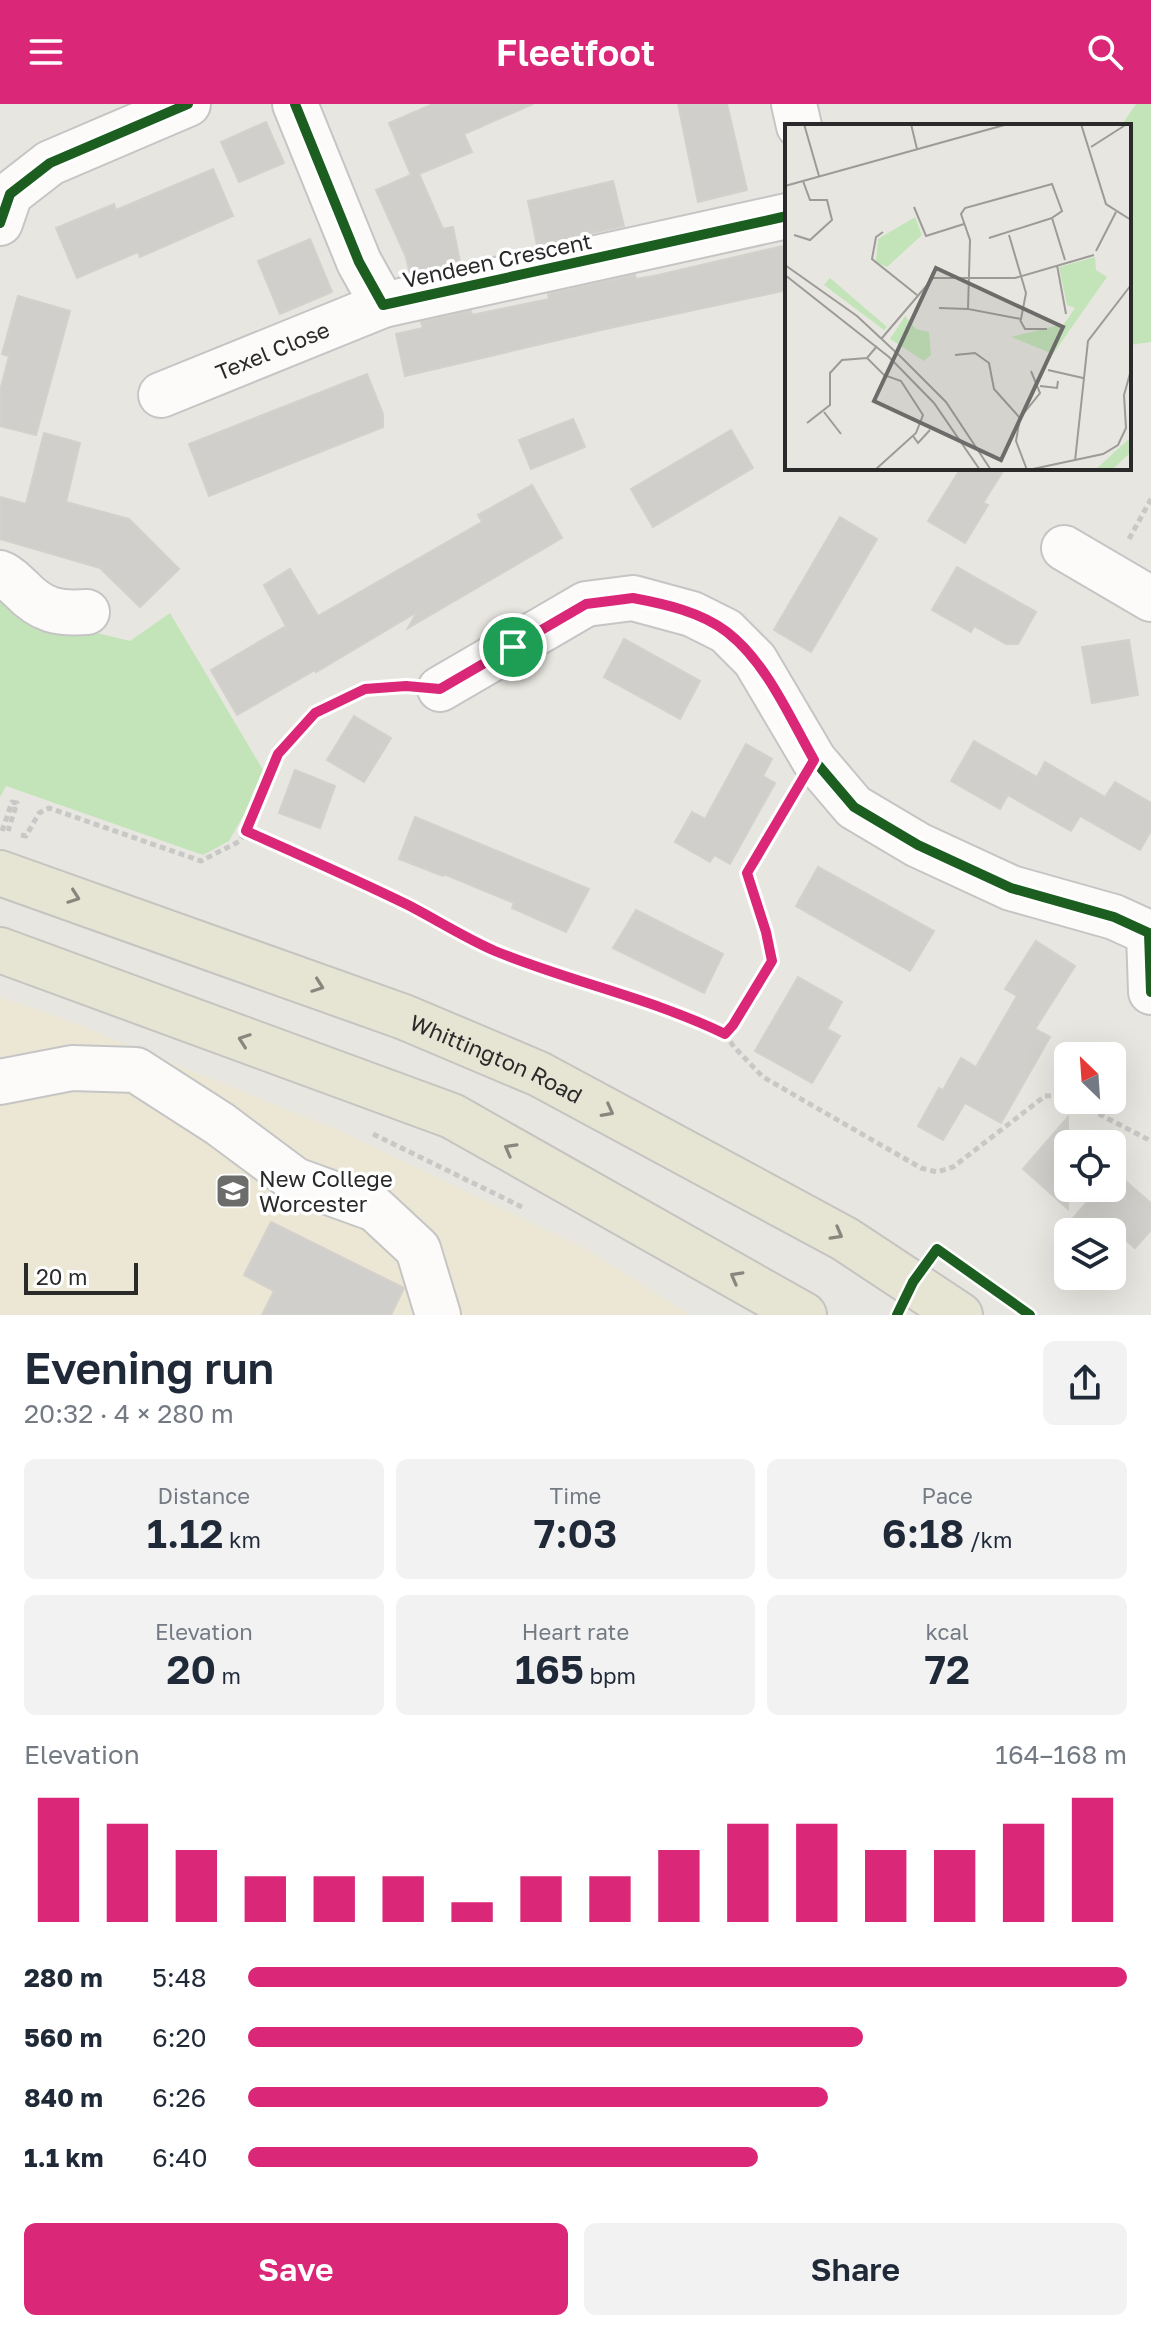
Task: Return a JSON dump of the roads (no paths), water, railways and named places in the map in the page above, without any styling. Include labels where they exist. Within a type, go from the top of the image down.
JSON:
[{"type":"main road","name":"Whittington Road","points":[[2,841],[539,1074],[845,1239],[960,1315]]},
{"type":"main road","points":[[0,950],[452,1116],[804,1315]]},
{"type":"street","points":[[0,223],[10,194],[50,163],[188,104]]},
{"type":"street","name":"Vendeen Crescent","points":[[295,104],[359,262],[383,305],[785,216]]},
{"type":"street","points":[[794,104],[799,124]]},
{"type":"street","name":"Texel Close","points":[[161,395],[383,305]]},
{"type":"street","points":[[1064,548],[1151,599]]},
{"type":"street","points":[[0,573],[6,575],[34,603],[62,614],[87,612]]},
{"type":"street","points":[[440,689],[586,604],[633,598],[692,614],[726,631],[755,660],[814,760],[854,807],[918,845],[1011,888],[1114,917],[1150,932],[1151,992]]},
{"type":"street","points":[[0,1082],[72,1068],[136,1070],[220,1124],[295,1180],[375,1209],[418,1249],[438,1315]]},
{"type":"place","name":"New College Worcester","points":[[233,1191]]}]
